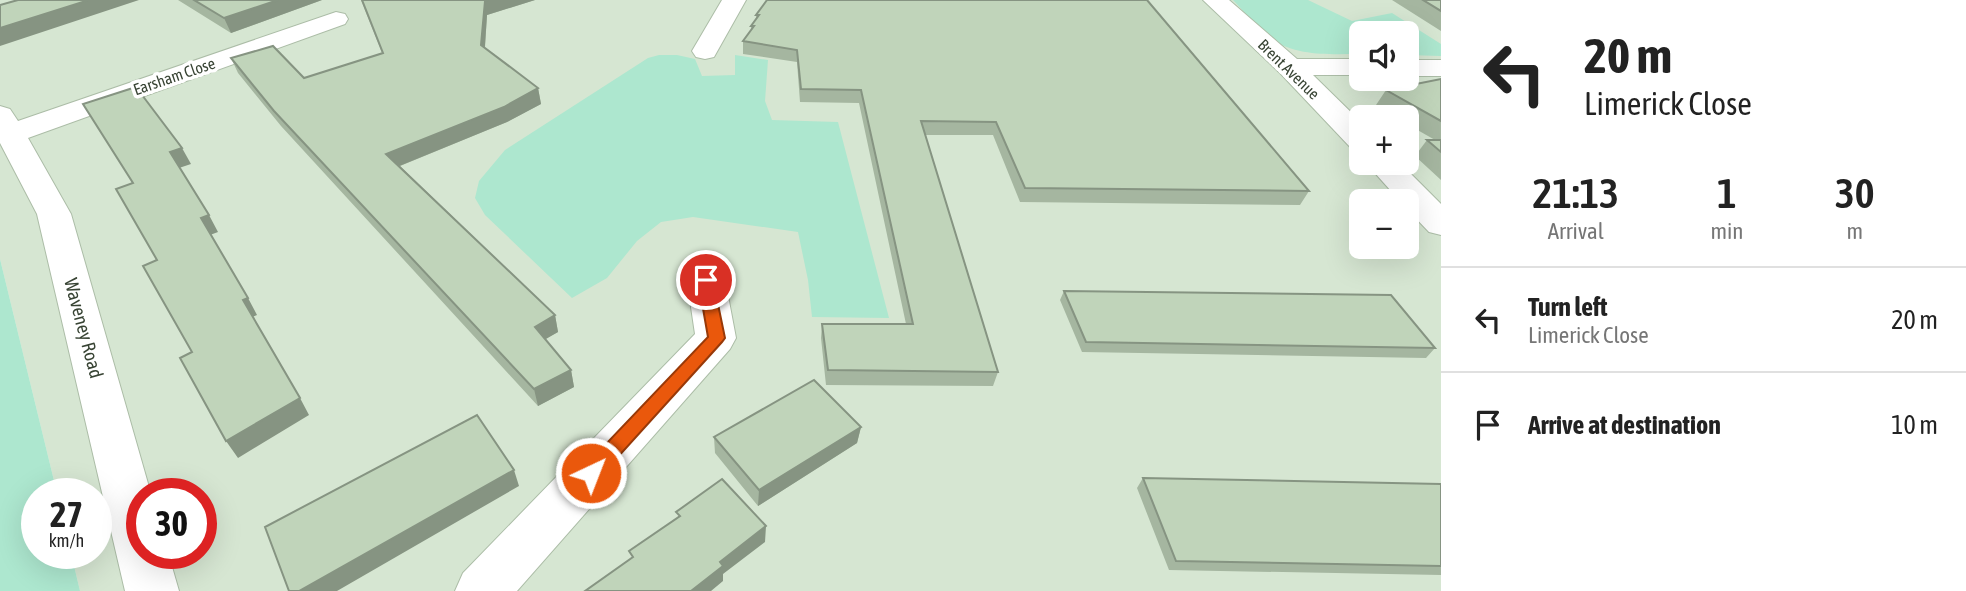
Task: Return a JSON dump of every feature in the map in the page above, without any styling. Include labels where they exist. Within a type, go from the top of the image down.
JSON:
[{"type":"street","points":[[705,51],[734,0]]},
{"type":"street","name":"Brent Avenue","points":[[1215,0],[1290,66],[1349,127]]},
{"type":"street","name":"Earsham Close","points":[[6,124],[336,19]]},
{"type":"street","points":[[1290,66],[1349,67]]},
{"type":"street","points":[[1419,68],[1441,68]]},
{"type":"street","name":"Waveney Road","points":[[6,124],[54,214],[126,491]]},
{"type":"street","points":[[1393,175],[1441,225]]},
{"type":"street","points":[[482,591],[716,338],[706,280]]},
{"type":"street","name":"Waveney Road","points":[[146,569],[152,591]]},
{"type":"shaded area","points":[[0,0],[1441,0],[1441,591],[80,591],[75,569],[112,569],[112,478],[53,478],[0,259]]},
{"type":"green space","points":[[1233,0],[1308,0],[1352,21],[1349,21],[1349,54],[1292,49],[1271,39]]},
{"type":"green space","points":[[1392,13],[1405,21],[1352,21]]},
{"type":"green space","points":[[1419,30],[1441,44],[1441,56],[1419,55]]},
{"type":"green space","points":[[659,55],[695,59],[702,76],[735,75],[735,55],[768,60],[765,101],[772,120],[838,122],[889,318],[812,317],[798,232],[693,217],[661,222],[637,241],[607,278],[572,298],[485,215],[475,198],[479,181],[505,150],[648,58]]},
{"type":"green space","points":[[0,259],[53,478],[21,478],[21,569],[75,569],[80,591],[0,591]]},
{"type":"building","points":[[18,0],[89,0],[0,28],[0,5]]},
{"type":"building","points":[[194,0],[278,0],[224,18]]},
{"type":"building","points":[[362,0],[488,0],[485,1],[481,45],[538,88],[504,107],[386,154],[555,315],[535,327],[571,370],[534,389],[274,111],[231,58],[273,46],[304,78],[383,53]]},
{"type":"building","points":[[767,0],[1147,0],[1309,191],[1025,188],[996,122],[921,121],[998,372],[828,370],[822,324],[913,324],[861,90],[801,89],[797,50],[743,41]]},
{"type":"building","points":[[1423,0],[1441,0],[1441,11]]},
{"type":"building","points":[[1441,79],[1441,121],[1419,109],[1419,105],[1413,105],[1388,91],[1419,91],[1419,83]]},
{"type":"building","points":[[136,87],[182,148],[170,152],[209,215],[201,218],[248,298],[243,300],[300,398],[226,441],[180,358],[192,352],[143,266],[157,260],[116,189],[133,183],[83,104]]},
{"type":"building","points":[[1427,140],[1441,140],[1441,152]]},
{"type":"building","points":[[1064,291],[1391,295],[1435,348],[1086,342]]},
{"type":"building","points":[[814,380],[861,427],[759,490],[714,437]]},
{"type":"building","points":[[477,415],[514,470],[299,591],[289,591],[265,527]]},
{"type":"building","points":[[1143,478],[1441,484],[1441,566],[1176,561]]},
{"type":"building","points":[[722,479],[766,526],[720,562],[723,566],[691,591],[585,591],[633,557],[629,551],[680,516],[676,512]]},
{"type":"route","points":[[591,473],[716,338],[706,280]]}]
